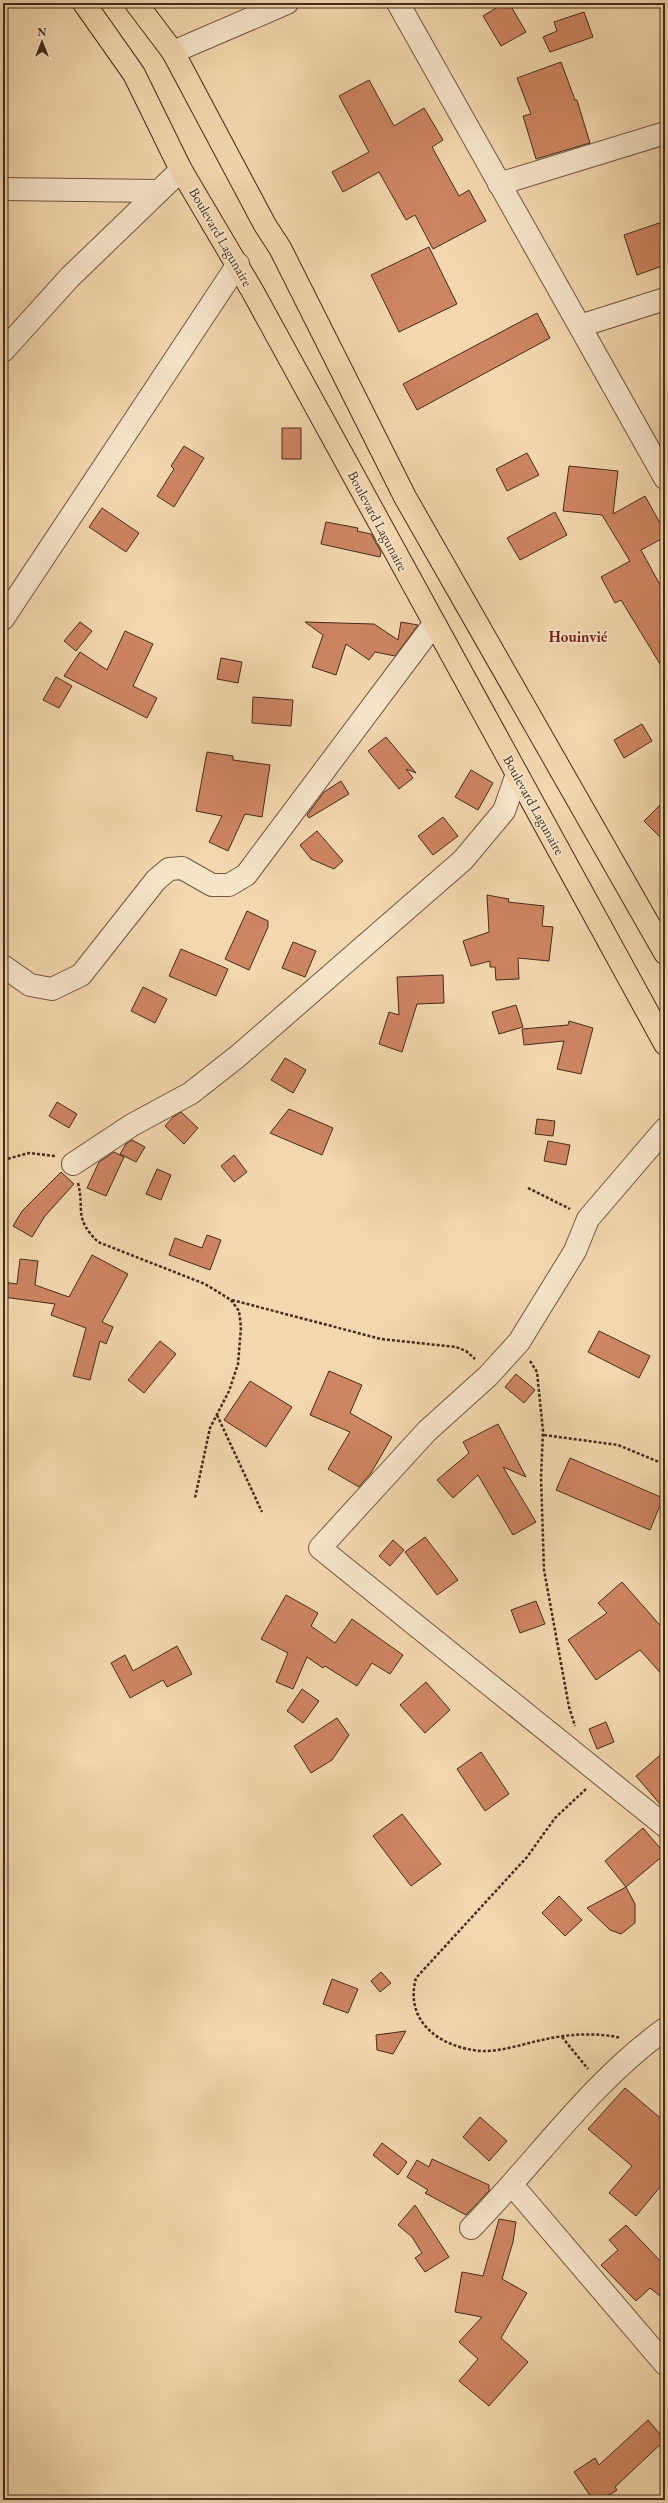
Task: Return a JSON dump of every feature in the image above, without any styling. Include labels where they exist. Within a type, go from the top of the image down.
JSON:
[{"type":"main road","name":"Boulevard Lagunaire","points":[[84,3],[134,74],[182,170],[238,264],[665,1044]]},
{"type":"main road","points":[[136,3],[173,52],[265,225],[280,248],[417,518],[665,953]]},
{"type":"street","points":[[173,52],[287,3]]},
{"type":"street","points":[[398,3],[580,326],[658,451],[665,478]]},
{"type":"street","points":[[500,184],[665,133]]},
{"type":"street","points":[[3,351],[70,277],[182,170]]},
{"type":"street","points":[[3,189],[159,192]]},
{"type":"street","points":[[3,620],[238,264]]},
{"type":"street","points":[[580,326],[665,299]]},
{"type":"street","points":[[3,966],[30,985],[52,989],[81,975],[156,880],[169,869],[182,868],[212,885],[229,885],[246,875],[434,624]]},
{"type":"street","points":[[73,1164],[132,1125],[191,1093],[244,1051],[457,865],[504,811],[517,774]]},
{"type":"street","points":[[665,1130],[588,1219],[575,1251],[519,1342],[488,1376],[427,1431],[320,1548],[665,1826]]},
{"type":"street","points":[[472,2228],[512,2186],[600,2084],[645,2044],[665,2029]]},
{"type":"street","points":[[512,2186],[665,2364]]},
{"type":"path","points":[[3,1160],[29,1153],[52,1154],[73,1164],[79,1188],[80,1213],[85,1229],[98,1242],[205,1284],[232,1300],[309,1322],[381,1339],[461,1349],[470,1354],[488,1376]]},
{"type":"path","points":[[528,1188],[588,1219]]},
{"type":"path","points":[[194,1498],[210,1428],[229,1391],[238,1364],[241,1327],[239,1311],[232,1300]]},
{"type":"path","points":[[519,1342],[537,1372],[543,1435],[542,1477],[544,1570],[569,1707],[583,1760]]},
{"type":"path","points":[[217,1415],[262,1512]]},
{"type":"path","points":[[543,1435],[618,1445],[659,1462],[665,1462]]},
{"type":"path","points":[[602,1775],[555,1818],[526,1857],[416,1978],[413,1992],[415,2012],[425,2027],[450,2044],[480,2051],[501,2050],[562,2037],[611,2036],[645,2044]]},
{"type":"path","points":[[562,2037],[600,2084]]},
{"type":"building","points":[[504,3],[509,3],[526,32],[501,46],[483,16]]},
{"type":"building","points":[[584,12],[593,37],[550,52],[543,37],[557,31],[554,22]]},
{"type":"building","points":[[561,62],[575,100],[577,100],[590,143],[536,159],[523,116],[531,114],[517,78]]},
{"type":"building","points":[[369,80],[394,126],[424,108],[443,140],[432,147],[459,196],[469,190],[486,221],[433,249],[415,215],[406,220],[379,172],[343,192],[332,172],[369,152],[339,96]]},
{"type":"building","points":[[665,221],[665,265],[637,275],[624,235]]},
{"type":"building","points":[[429,247],[457,304],[399,332],[371,275]]},
{"type":"building","points":[[537,313],[550,338],[417,410],[403,384]]},
{"type":"building","points":[[282,428],[301,428],[301,459],[282,459]]},
{"type":"building","points":[[184,446],[204,458],[174,507],[157,496],[174,469],[171,466]]},
{"type":"building","points":[[527,453],[539,475],[507,491],[496,469]]},
{"type":"building","points":[[569,466],[618,471],[613,514],[645,496],[665,532],[665,537],[641,550],[665,594],[665,672],[621,600],[615,603],[601,577],[630,561],[602,515],[563,511]]},
{"type":"building","points":[[102,508],[139,533],[126,552],[89,527]]},
{"type":"building","points":[[555,512],[567,535],[520,560],[507,538]]},
{"type":"building","points":[[326,522],[358,528],[357,531],[371,534],[381,552],[380,557],[321,544]]},
{"type":"building","points":[[80,622],[92,631],[76,651],[64,641]]},
{"type":"building","points":[[305,622],[374,624],[398,640],[401,622],[418,625],[395,656],[375,652],[369,660],[346,644],[336,675],[312,667],[323,635]]},
{"type":"building","points":[[125,631],[153,644],[133,686],[157,698],[147,718],[64,676],[80,652],[107,670]]},
{"type":"building","points":[[221,658],[242,662],[238,683],[217,679]]},
{"type":"building","points":[[56,677],[72,686],[59,708],[43,700]]},
{"type":"building","points":[[253,697],[293,700],[291,726],[252,723]]},
{"type":"building","points":[[642,724],[652,741],[624,758],[614,740]]},
{"type":"building","points":[[386,737],[416,773],[406,769],[413,778],[399,789],[368,751]]},
{"type":"building","points":[[207,752],[233,756],[233,760],[270,765],[262,817],[245,814],[228,851],[209,842],[222,816],[196,811]]},
{"type":"building","points":[[471,770],[493,783],[478,810],[455,797]]},
{"type":"building","points":[[341,781],[349,794],[309,818],[307,815],[324,792]]},
{"type":"building","points":[[665,800],[665,842],[644,821]]},
{"type":"building","points":[[443,817],[458,836],[433,855],[418,836]]},
{"type":"building","points":[[317,831],[343,861],[334,869],[311,859],[300,845]]},
{"type":"building","points":[[487,895],[509,899],[508,902],[544,906],[542,926],[553,927],[549,961],[518,958],[519,979],[496,980],[495,967],[490,967],[490,961],[471,966],[463,941],[489,932]]},
{"type":"building","points":[[247,911],[268,921],[268,927],[249,970],[225,959]]},
{"type":"building","points":[[293,942],[316,951],[305,977],[282,968]]},
{"type":"building","points":[[181,949],[228,969],[216,996],[169,976]]},
{"type":"building","points":[[443,975],[444,1003],[417,1004],[402,1052],[379,1044],[389,1012],[399,1015],[397,977]]},
{"type":"building","points":[[143,987],[167,999],[155,1023],[131,1011]]},
{"type":"building","points":[[516,1005],[523,1027],[499,1034],[492,1012]]},
{"type":"building","points":[[569,1021],[593,1028],[581,1074],[557,1069],[564,1041],[524,1045],[522,1029],[568,1025]]},
{"type":"building","points":[[285,1058],[306,1070],[293,1093],[271,1080]]},
{"type":"building","points":[[57,1102],[77,1114],[69,1128],[49,1116]]},
{"type":"building","points":[[289,1109],[333,1128],[322,1155],[270,1133]]},
{"type":"building","points":[[181,1112],[198,1128],[184,1144],[165,1126],[173,1117]]},
{"type":"building","points":[[537,1119],[555,1121],[553,1136],[535,1134]]},
{"type":"building","points":[[132,1140],[145,1147],[136,1162],[120,1154],[126,1144]]},
{"type":"building","points":[[548,1141],[570,1145],[566,1165],[544,1161]]},
{"type":"building","points":[[114,1152],[124,1157],[106,1196],[87,1188],[99,1162]]},
{"type":"building","points":[[234,1155],[247,1172],[234,1182],[221,1166]]},
{"type":"building","points":[[157,1169],[171,1175],[161,1200],[146,1194]]},
{"type":"building","points":[[61,1172],[74,1184],[45,1216],[32,1237],[13,1226],[22,1211]]},
{"type":"building","points":[[207,1235],[221,1240],[210,1270],[169,1255],[175,1238],[202,1248]]},
{"type":"building","points":[[92,1255],[128,1274],[102,1322],[113,1327],[106,1344],[100,1341],[90,1380],[73,1376],[86,1328],[51,1315],[55,1304],[3,1297],[3,1282],[17,1284],[20,1259],[38,1261],[35,1285],[69,1297]]},
{"type":"building","points":[[599,1331],[650,1356],[639,1378],[588,1352]]},
{"type":"building","points":[[160,1341],[176,1354],[144,1393],[128,1380]]},
{"type":"building","points":[[329,1371],[362,1385],[350,1413],[392,1437],[371,1473],[359,1487],[328,1469],[350,1432],[310,1415]]},
{"type":"building","points":[[516,1374],[535,1390],[524,1403],[505,1387]]},
{"type":"building","points":[[250,1381],[292,1407],[266,1447],[224,1420]]},
{"type":"building","points":[[498,1424],[526,1477],[503,1467],[536,1522],[513,1535],[478,1475],[453,1498],[437,1480],[469,1453],[463,1442]]},
{"type":"building","points":[[570,1458],[663,1498],[650,1530],[556,1490]]},
{"type":"building","points":[[425,1537],[458,1580],[437,1595],[405,1552]]},
{"type":"building","points":[[393,1540],[404,1550],[390,1566],[379,1556]]},
{"type":"building","points":[[622,1582],[665,1631],[665,1678],[640,1650],[596,1680],[568,1640],[607,1613],[598,1603]]},
{"type":"building","points":[[286,1595],[318,1613],[311,1626],[335,1643],[352,1619],[403,1655],[390,1674],[372,1663],[357,1686],[325,1666],[323,1668],[307,1657],[293,1689],[276,1682],[288,1653],[261,1639]]},
{"type":"building","points":[[536,1601],[545,1624],[520,1633],[511,1610]]},
{"type":"building","points":[[177,1646],[192,1674],[167,1687],[163,1680],[130,1698],[111,1663],[125,1655],[133,1671]]},
{"type":"building","points":[[426,1682],[450,1710],[425,1733],[400,1705]]},
{"type":"building","points":[[302,1689],[319,1701],[303,1723],[287,1711]]},
{"type":"building","points":[[337,1718],[349,1735],[332,1760],[311,1773],[294,1746]]},
{"type":"building","points":[[606,1722],[614,1742],[597,1749],[589,1729]]},
{"type":"building","points":[[665,1751],[665,1810],[636,1776]]},
{"type":"building","points":[[481,1752],[509,1794],[485,1811],[457,1769]]},
{"type":"building","points":[[402,1814],[441,1864],[411,1886],[373,1836]]},
{"type":"building","points":[[643,1828],[665,1854],[626,1887],[605,1861]]},
{"type":"building","points":[[626,1887],[635,1904],[635,1923],[621,1934],[610,1930],[587,1908]]},
{"type":"building","points":[[559,1896],[582,1920],[565,1936],[542,1913]]},
{"type":"building","points":[[381,1972],[391,1983],[380,1992],[371,1981]]},
{"type":"building","points":[[332,1979],[358,1989],[348,2013],[323,2004]]},
{"type":"building","points":[[406,2031],[393,2054],[377,2050],[376,2035]]},
{"type":"building","points":[[625,2088],[665,2122],[665,2181],[636,2216],[609,2193],[632,2166],[588,2129]]},
{"type":"building","points":[[480,2117],[507,2141],[489,2161],[463,2137]]},
{"type":"building","points":[[382,2143],[407,2162],[398,2175],[373,2155]]},
{"type":"building","points":[[432,2159],[489,2185],[489,2191],[466,2215],[425,2193],[428,2190],[407,2177],[417,2160],[429,2167]]},
{"type":"building","points":[[415,2205],[449,2257],[425,2272],[415,2258],[422,2253],[412,2237],[398,2225]]},
{"type":"building","points":[[499,2219],[516,2222],[513,2242],[502,2279],[527,2293],[501,2338],[528,2362],[489,2406],[459,2381],[478,2359],[459,2342],[482,2317],[455,2312],[462,2272],[483,2276]]},
{"type":"building","points":[[626,2225],[665,2266],[665,2300],[650,2288],[636,2301],[601,2265],[618,2250],[609,2240]]},
{"type":"building","points":[[648,2420],[665,2440],[615,2487],[617,2490],[601,2500],[593,2500],[574,2472],[595,2458],[599,2465]]},
{"type":"district","name":"Houinvié","points":[[578,636]]}]
